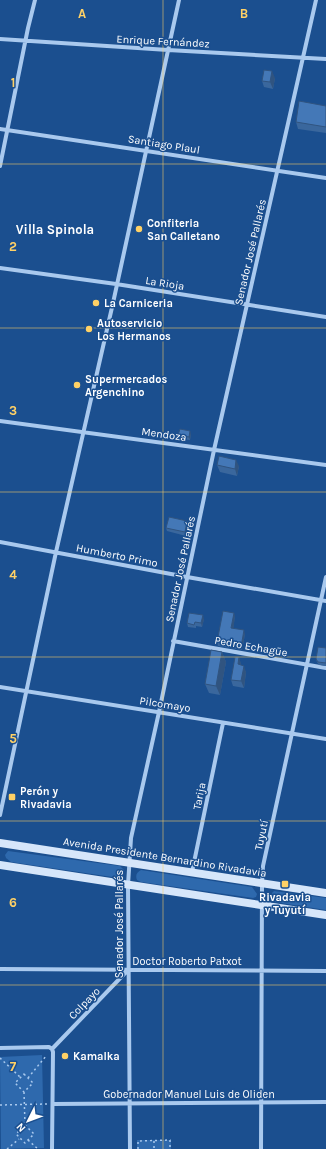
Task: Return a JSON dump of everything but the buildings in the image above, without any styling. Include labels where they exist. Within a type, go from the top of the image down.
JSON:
[{"type":"main road","name":"Avenida Presidente Bernardino Rivadavia","points":[[0,843],[326,893]]},
{"type":"main road","points":[[0,865],[326,915]]},
{"type":"street","points":[[0,166],[25,41],[35,0]]},
{"type":"street","points":[[0,815],[56,552],[179,0]]},
{"type":"street","name":"Senador José Pallarés","points":[[130,1149],[128,885],[131,838],[214,450],[316,0]]},
{"type":"street","name":"Enrique Fernández","points":[[0,39],[326,59]]},
{"type":"street","name":"Santiago Plaul","points":[[0,129],[326,178]]},
{"type":"street","name":"La Rioja","points":[[0,268],[116,284],[326,318]]},
{"type":"street","name":"Mendoza","points":[[0,421],[326,465]]},
{"type":"street","name":"Humberto Primo","points":[[0,542],[187,577],[324,600]]},
{"type":"street","name":"Tuyutí","points":[[262,1149],[261,970],[263,866],[291,734],[324,600],[326,577]]},
{"type":"street","name":"Pedro Echagüe","points":[[173,641],[326,668]]},
{"type":"street","name":"Pilcomayo","points":[[0,687],[326,739]]},
{"type":"street","name":"Tarija","points":[[192,872],[223,723]]},
{"type":"street","name":"Doctor Roberto Patxot","points":[[0,969],[326,971]]},
{"type":"street","name":"Colpayo","points":[[52,1049],[128,970]]},
{"type":"street","points":[[0,1048],[48,1047],[54,1052],[52,1149]]},
{"type":"street","name":"Gobernador Manuel Luis de Oliden","points":[[53,1104],[130,1102],[326,1102]]},
{"type":"path","points":[[28,1078],[52,1049]]},
{"type":"path","points":[[0,1058],[20,1077]]},
{"type":"path","points":[[24,1092],[15,1083],[24,1074],[33,1083],[24,1092],[24,1105],[25,1125],[34,1134],[25,1143],[16,1134],[25,1125]]},
{"type":"path","points":[[0,1105],[53,1104]]},
{"type":"path","points":[[7,1149],[20,1138]]},
{"type":"path","points":[[28,1140],[38,1149]]},
{"type":"path","points":[[138,1149],[138,1141],[170,1140],[170,1149]]},
{"type":"path","points":[[154,1141],[154,1149]]},
{"type":"shaded area","points":[[8,851],[120,866],[124,870],[123,876],[119,878],[11,862],[5,855]]},
{"type":"shaded area","points":[[141,870],[252,887],[257,894],[256,897],[253,898],[141,882],[137,880],[136,875]]},
{"type":"shaded area","points":[[274,891],[326,898],[326,910],[275,902],[271,899]]},
{"type":"shaded area","points":[[42,1055],[44,1148],[1,1149],[0,1057]]},
{"type":"shaded area","points":[[137,1140],[171,1140],[171,1149],[137,1149]]},
{"type":"place","name":"Confiteria San Calletano","points":[[139,229]]},
{"type":"place","name":"La Carniceria","points":[[96,303]]},
{"type":"place","name":"Autoservicio Los Hermanos","points":[[89,329]]},
{"type":"place","name":"Supermercados Argenchino","points":[[77,385]]},
{"type":"place","name":"Perón y Rivadavia","points":[[12,797]]},
{"type":"place","name":"Rivadavia y Tuyutí","points":[[285,884]]},
{"type":"place","name":"Kamalka","points":[[65,1056]]},
{"type":"district","name":"Villa Spinola","points":[[55,229]]}]
